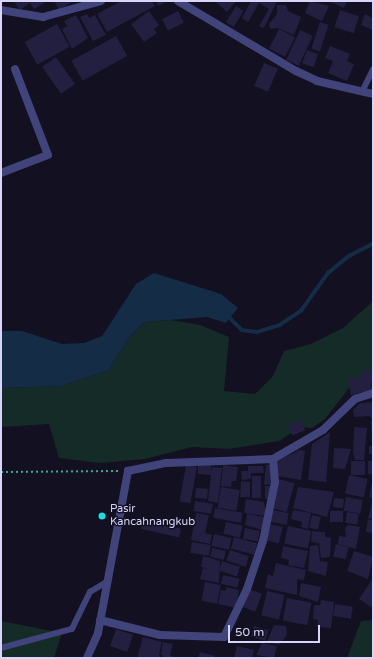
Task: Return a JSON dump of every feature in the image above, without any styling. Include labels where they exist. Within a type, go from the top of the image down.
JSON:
[{"type":"street","points":[[1,10],[43,16],[101,1]]},
{"type":"street","points":[[178,1],[296,71],[362,92],[373,94]]},
{"type":"street","points":[[1,173],[48,155],[15,68]]},
{"type":"street","points":[[87,658],[100,620],[128,471],[166,463],[274,458],[323,430],[355,399],[373,393]]},
{"type":"street","points":[[100,620],[160,634],[224,637],[247,589],[263,541],[275,482],[274,458]]},
{"type":"lane","points":[[362,92],[373,69]]},
{"type":"lane","points":[[1,648],[72,629],[90,592],[108,581]]},
{"type":"path","points":[[1,472],[128,471]]},
{"type":"green space","points":[[373,301],[373,382],[350,387],[325,419],[312,428],[300,427],[279,441],[229,449],[192,447],[145,459],[100,463],[59,458],[49,424],[1,427],[1,388],[61,386],[109,370],[130,336],[144,322],[171,320],[200,325],[229,337],[224,391],[255,394],[273,376],[284,351],[311,344],[343,328]]},
{"type":"green space","points":[[373,620],[373,658],[347,658],[361,621]]},
{"type":"green space","points":[[1,621],[62,633],[54,658],[1,658]]},
{"type":"water","points":[[154,273],[221,294],[238,308],[226,323],[207,317],[144,322],[130,336],[109,370],[61,386],[1,388],[1,331],[22,331],[62,344],[84,343],[102,336],[136,284]]},
{"type":"building","points":[[14,1],[43,1],[44,3],[34,9],[30,3],[20,10]]},
{"type":"building","points":[[54,1],[73,1],[59,10]]},
{"type":"building","points":[[121,1],[152,1],[155,6],[107,32],[97,14]]},
{"type":"building","points":[[156,1],[164,1],[164,3],[158,6]]},
{"type":"building","points":[[215,1],[236,1],[227,12]]},
{"type":"building","points":[[251,1],[277,1],[264,28],[259,26],[269,9],[259,3],[248,22],[242,18]]},
{"type":"building","points":[[310,1],[329,6],[322,21],[305,13]]},
{"type":"building","points":[[328,1],[347,1],[344,8]]},
{"type":"building","points":[[277,5],[286,5],[288,11],[301,17],[294,35],[278,28],[270,29],[269,24],[277,14]]},
{"type":"building","points":[[236,6],[244,11],[234,27],[226,22]]},
{"type":"building","points":[[340,10],[359,16],[353,33],[334,27]]},
{"type":"building","points":[[149,11],[159,25],[154,29],[157,33],[144,42],[131,24]]},
{"type":"building","points":[[178,11],[184,23],[168,31],[162,19]]},
{"type":"building","points":[[87,14],[89,18],[95,15],[106,35],[93,41],[80,17]]},
{"type":"building","points":[[365,14],[373,18],[372,30],[361,25]]},
{"type":"building","points":[[76,15],[88,38],[72,49],[62,29],[67,26],[64,21]]},
{"type":"building","points":[[320,22],[329,25],[320,51],[311,49]]},
{"type":"building","points":[[57,24],[70,47],[37,65],[25,42]]},
{"type":"building","points":[[279,29],[295,37],[285,57],[269,49]]},
{"type":"building","points":[[300,30],[313,36],[299,66],[286,60]]},
{"type":"building","points":[[116,36],[127,56],[83,81],[71,61]]},
{"type":"building","points":[[330,46],[350,54],[347,61],[354,64],[347,81],[328,73],[333,61],[325,58]]},
{"type":"building","points":[[307,50],[318,54],[313,67],[302,63]]},
{"type":"building","points":[[56,57],[75,84],[61,94],[42,67]]},
{"type":"building","points":[[264,63],[278,69],[268,92],[254,86]]},
{"type":"building","points":[[363,370],[370,370],[372,390],[351,395],[348,381],[363,375]]},
{"type":"building","points":[[373,402],[373,419],[369,416],[354,417],[353,410],[360,403]]},
{"type":"building","points":[[301,420],[305,430],[292,435],[288,425]]},
{"type":"building","points":[[371,421],[373,421],[373,444],[372,444]]},
{"type":"building","points":[[354,427],[367,428],[364,460],[355,460],[353,453]]},
{"type":"building","points":[[330,432],[326,482],[308,480],[312,444]]},
{"type":"building","points":[[369,446],[373,446],[373,454],[369,454]]},
{"type":"building","points":[[334,448],[351,449],[345,469],[333,468]]},
{"type":"building","points":[[300,450],[305,451],[301,480],[277,476],[277,461]]},
{"type":"building","points":[[351,461],[365,461],[365,475],[351,475]]},
{"type":"building","points":[[368,461],[373,461],[373,474],[368,474]]},
{"type":"building","points":[[198,464],[211,465],[211,473],[212,467],[222,468],[218,503],[208,501],[211,475],[198,474]]},
{"type":"building","points":[[186,465],[197,467],[190,503],[180,501]]},
{"type":"building","points":[[223,465],[238,467],[236,481],[232,481],[231,487],[221,486]]},
{"type":"building","points":[[266,465],[271,465],[274,484],[264,485]]},
{"type":"building","points":[[248,466],[263,466],[264,473],[251,473],[251,479],[242,480],[241,471],[248,471]]},
{"type":"building","points":[[349,475],[368,479],[364,498],[345,494]]},
{"type":"building","points":[[252,476],[261,476],[261,498],[252,498]]},
{"type":"building","points":[[373,477],[373,498],[369,497]]},
{"type":"building","points":[[279,479],[294,483],[287,512],[271,508]]},
{"type":"building","points":[[241,481],[250,482],[250,497],[240,497]]},
{"type":"building","points":[[265,486],[272,486],[272,499],[265,499]]},
{"type":"building","points":[[221,487],[240,490],[236,511],[218,508]]},
{"type":"building","points":[[298,487],[334,492],[327,517],[293,508]]},
{"type":"building","points":[[196,488],[208,489],[207,499],[195,498]]},
{"type":"building","points":[[346,497],[363,500],[360,514],[344,511]]},
{"type":"building","points":[[334,498],[344,499],[343,508],[333,507]]},
{"type":"building","points":[[246,499],[264,502],[266,516],[244,513]]},
{"type":"building","points":[[373,500],[373,519],[368,518]]},
{"type":"building","points":[[195,501],[213,504],[211,514],[193,511]]},
{"type":"building","points":[[215,508],[243,513],[241,523],[213,518]]},
{"type":"building","points":[[272,510],[289,513],[287,525],[270,522]]},
{"type":"building","points":[[293,510],[311,513],[308,529],[301,527],[302,522],[291,519]]},
{"type":"building","points":[[330,511],[343,511],[343,522],[330,522]]},
{"type":"building","points":[[347,512],[359,514],[357,525],[345,523]]},
{"type":"building","points":[[196,513],[209,515],[205,533],[212,535],[210,544],[191,540]]},
{"type":"building","points":[[247,514],[265,517],[263,530],[245,525]]},
{"type":"building","points":[[312,515],[321,517],[318,530],[309,528]]},
{"type":"building","points":[[368,519],[373,521],[373,533],[366,532]]},
{"type":"building","points":[[143,520],[181,529],[179,538],[141,529]]},
{"type":"building","points":[[226,522],[243,526],[240,538],[223,534]]},
{"type":"building","points":[[270,524],[283,527],[279,543],[266,541]]},
{"type":"building","points":[[348,525],[360,527],[356,549],[338,544],[339,536],[346,537],[345,528]]},
{"type":"building","points":[[288,526],[311,531],[308,549],[284,544]]},
{"type":"building","points":[[245,528],[260,531],[258,542],[243,539]]},
{"type":"building","points":[[312,531],[325,532],[325,537],[331,538],[330,557],[321,558],[319,543],[311,542]]},
{"type":"building","points":[[214,534],[232,538],[229,550],[211,546]]},
{"type":"building","points":[[234,537],[257,543],[254,555],[231,549]]},
{"type":"building","points":[[192,542],[211,545],[209,556],[190,553]]},
{"type":"building","points":[[336,544],[349,547],[346,560],[333,557]]},
{"type":"building","points":[[318,545],[320,561],[328,562],[326,576],[308,571],[310,546]]},
{"type":"building","points":[[283,546],[308,551],[304,568],[288,565],[289,560],[281,558]]},
{"type":"building","points":[[212,548],[226,551],[224,560],[210,557]]},
{"type":"building","points":[[230,550],[249,556],[246,567],[227,560]]},
{"type":"building","points":[[354,551],[373,557],[368,579],[347,571]]},
{"type":"building","points":[[203,556],[220,561],[219,583],[200,579],[203,568],[212,570],[201,567]]},
{"type":"building","points":[[222,561],[240,567],[237,576],[219,571]]},
{"type":"building","points":[[276,563],[306,570],[304,580],[297,579],[297,595],[265,588],[268,574],[273,576]]},
{"type":"building","points":[[223,575],[240,579],[238,588],[221,584]]},
{"type":"building","points":[[373,578],[373,604],[371,607],[359,599]]},
{"type":"building","points":[[205,582],[221,585],[217,604],[201,601]]},
{"type":"building","points":[[301,583],[321,587],[318,602],[299,596]]},
{"type":"building","points":[[226,587],[239,590],[236,608],[218,604],[221,590],[226,591]]},
{"type":"building","points":[[249,589],[262,594],[255,612],[242,607]]},
{"type":"building","points":[[267,591],[285,595],[279,619],[261,615]]},
{"type":"building","points":[[287,598],[312,603],[307,625],[283,621]]},
{"type":"building","points":[[321,600],[334,602],[331,628],[317,627],[318,620],[313,619],[314,605],[320,605]]},
{"type":"building","points":[[335,604],[353,607],[351,619],[333,616]]},
{"type":"building","points":[[274,625],[286,626],[287,635],[279,645],[267,642]]},
{"type":"building","points":[[254,626],[268,630],[265,641],[251,637]]},
{"type":"building","points":[[116,629],[133,635],[127,652],[110,646]]},
{"type":"building","points":[[143,637],[162,642],[159,655],[162,658],[137,658]]},
{"type":"building","points":[[163,642],[173,644],[170,655],[175,658],[164,658],[161,654]]},
{"type":"building","points":[[262,643],[277,646],[274,658],[256,655]]},
{"type":"building","points":[[237,646],[254,650],[252,658],[234,658]]},
{"type":"building","points":[[200,652],[215,656],[214,658],[198,658]]},
{"type":"waterway","points":[[227,315],[242,330],[257,332],[280,325],[301,311],[328,273],[349,256],[373,244]]},
{"type":"place","name":"Pasir Kancahnangkub","points":[[102,516]]}]
